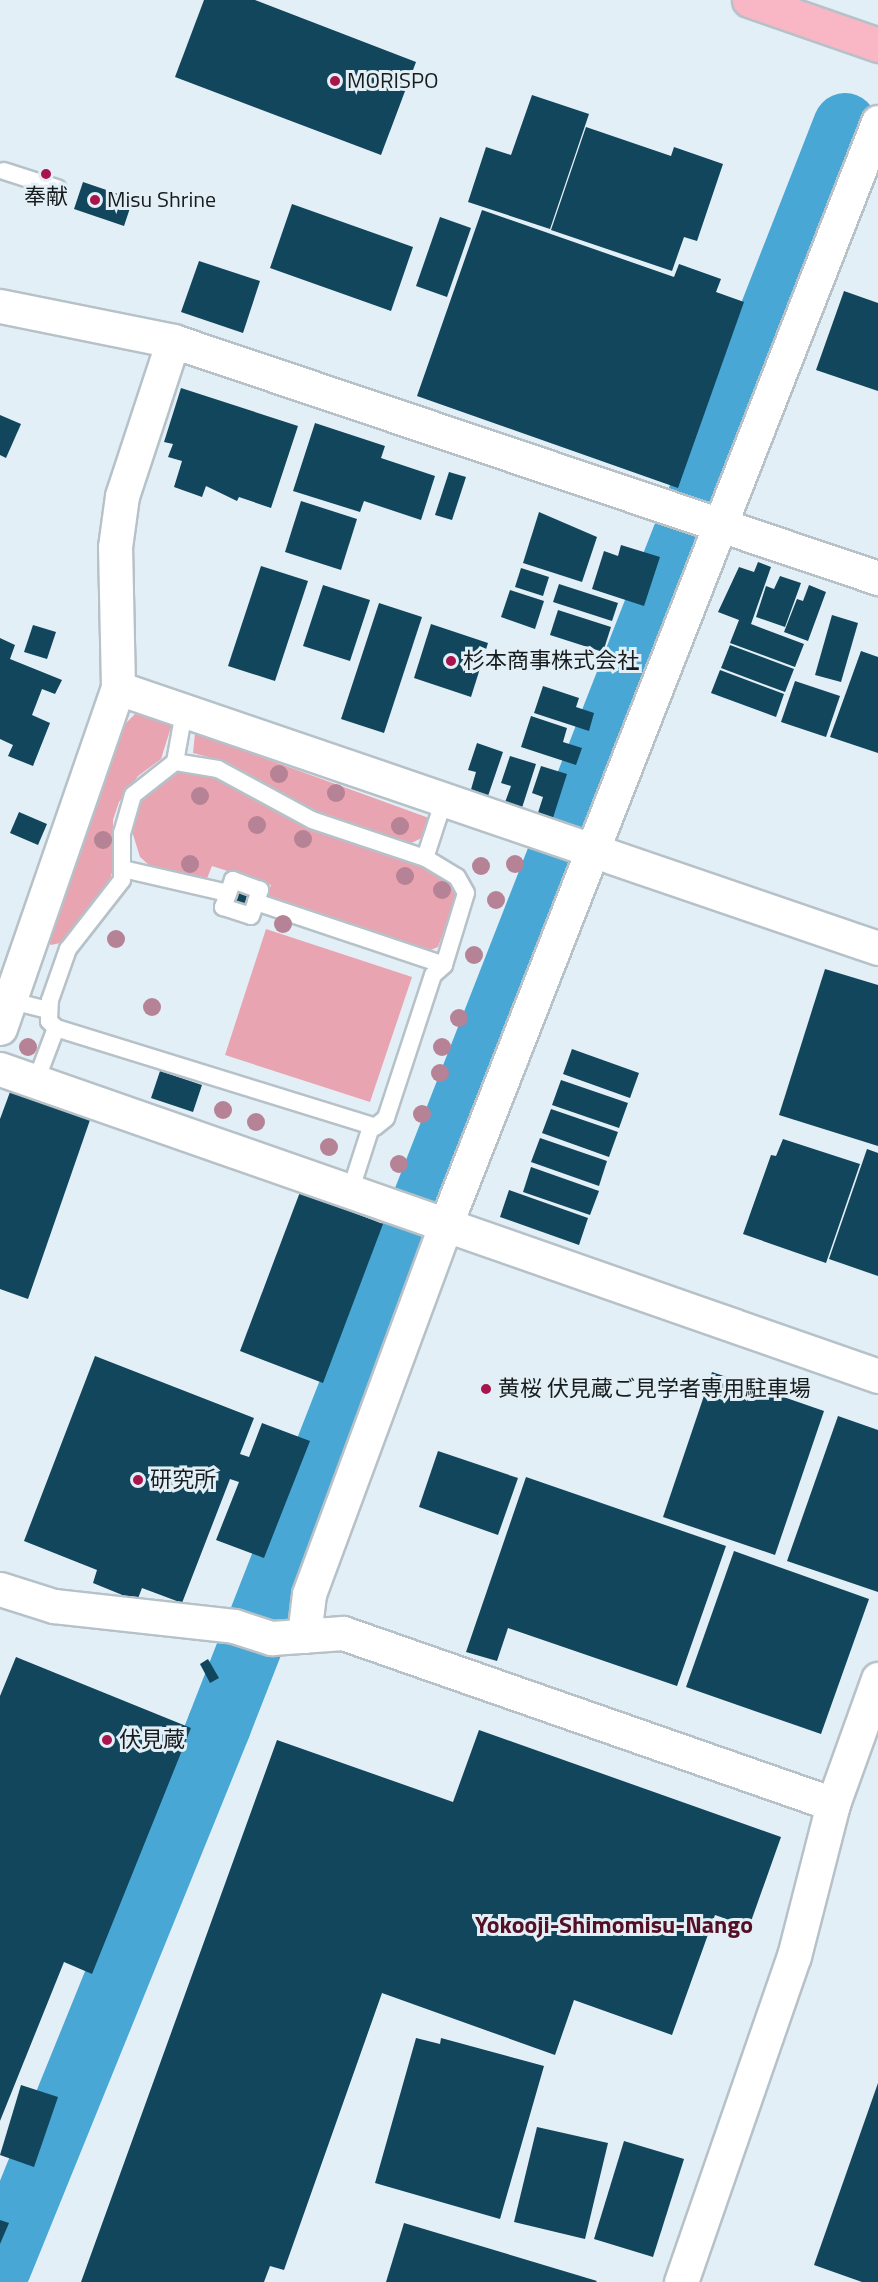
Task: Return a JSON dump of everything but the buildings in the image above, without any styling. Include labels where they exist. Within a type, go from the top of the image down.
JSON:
[{"type":"main road","points":[[749,0],[878,45]]},
{"type":"street","points":[[304,1636],[309,1594],[445,1226],[588,850],[721,523],[878,122]]},
{"type":"street","points":[[0,306],[173,341],[721,523],[878,578]]},
{"type":"street","points":[[4,1014],[118,688],[115,547],[122,495],[173,341]]},
{"type":"street","points":[[118,688],[878,948]]},
{"type":"street","points":[[0,1069],[878,1376]]},
{"type":"street","points":[[0,1589],[54,1606],[234,1626],[272,1638],[343,1633],[833,1804]]},
{"type":"street","points":[[681,2282],[794,1956],[833,1804],[878,1678]]},
{"type":"lane","points":[[4,171],[57,188]]},
{"type":"lane","points":[[36,1081],[56,1028],[48,1010],[68,949],[111,900],[123,869],[122,833],[133,795],[175,762],[184,712]]},
{"type":"lane","points":[[175,762],[218,769],[312,820],[425,858],[457,877],[466,893],[444,965],[433,975],[386,1118],[371,1127],[350,1192]]},
{"type":"lane","points":[[425,858],[444,801]]},
{"type":"lane","points":[[123,869],[228,894],[223,907],[251,916],[256,902],[444,965]]},
{"type":"lane","points":[[4,1014],[48,1010]]},
{"type":"lane","points":[[56,1028],[371,1127]]},
{"type":"shaded area","points":[[137,712],[172,724],[161,759],[138,776],[119,802],[113,820],[113,869],[106,894],[85,912],[65,942],[51,945],[48,942],[125,724]]},
{"type":"shaded area","points":[[195,733],[429,818],[424,837],[409,844],[299,805],[227,762],[193,753]]},
{"type":"shaded area","points":[[201,767],[289,819],[446,873],[458,893],[438,947],[428,951],[267,896],[271,885],[212,866],[206,881],[149,865],[140,857],[131,828],[142,797],[174,773]]},
{"type":"shaded area","points":[[266,929],[412,977],[370,1102],[225,1055]]},
{"type":"waterway","points":[[0,2266],[219,1726],[845,125]]},
{"type":"place","name":"MORISPO","points":[[335,81]]},
{"type":"place","name":"奉献","points":[[46,174]]},
{"type":"place","name":"Misu Shrine","points":[[95,200]]},
{"type":"place","name":"杉本商事株式会社","points":[[451,661]]},
{"type":"place","name":"黄桜 伏見蔵ご見学者専用駐車場","points":[[486,1389]]},
{"type":"place","name":"研究所","points":[[138,1480]]},
{"type":"place","name":"伏見蔵","points":[[107,1740]]},
{"type":"district","name":"Yokooji-Shimomisu-Nango","points":[[614,1925]]}]
